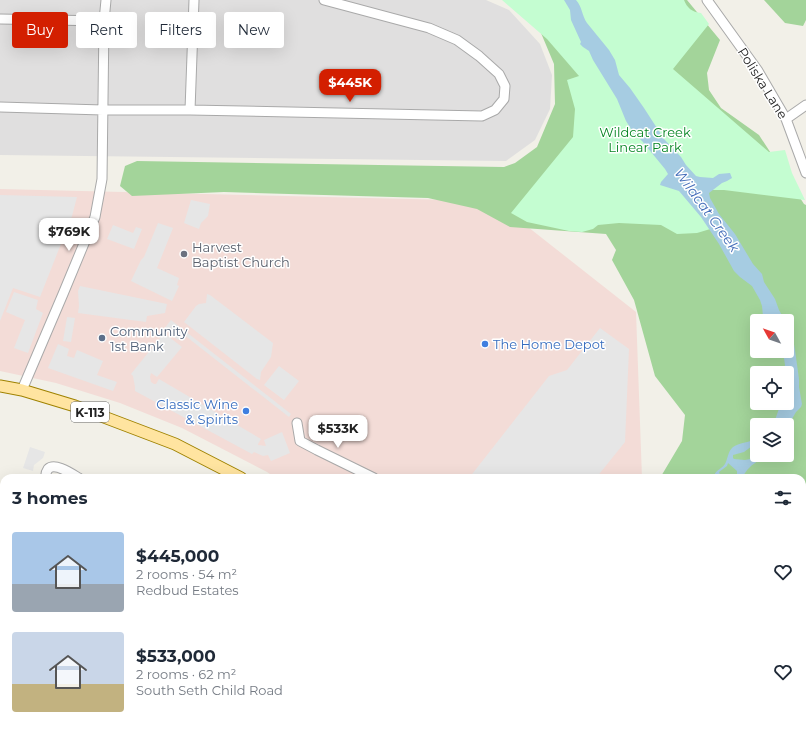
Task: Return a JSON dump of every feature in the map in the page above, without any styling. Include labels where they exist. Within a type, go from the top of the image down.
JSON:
[{"type":"main road","name":"K-113","points":[[0,386],[22,390],[75,406],[175,444],[233,474]]},
{"type":"street","points":[[105,12],[106,0]]},
{"type":"street","points":[[190,110],[194,0]]},
{"type":"street","points":[[0,107],[482,116],[495,110],[504,99],[505,86],[499,74],[479,56],[457,40],[429,28],[324,0]]},
{"type":"street","name":"Poliska Lane","points":[[707,0],[758,71],[786,119],[806,173]]},
{"type":"street","points":[[0,19],[76,20]]},
{"type":"street","points":[[22,390],[94,217],[102,179],[104,48]]},
{"type":"street","points":[[786,119],[806,105]]},
{"type":"street","points":[[297,423],[300,441],[366,474]]},
{"type":"street","points":[[46,474],[49,468],[55,466],[72,474]]},
{"type":"shaded area","points":[[0,0],[486,0],[509,10],[540,44],[552,75],[550,109],[535,140],[506,161],[0,155]]},
{"type":"shaded area","points":[[0,189],[495,201],[636,312],[642,474],[270,474],[182,428],[120,403],[56,383],[0,371]]},
{"type":"shaded area","points":[[0,195],[77,197],[72,216],[40,297],[13,288],[0,321]]},
{"type":"shaded area","points":[[191,200],[210,204],[208,216],[201,223],[199,229],[184,223]]},
{"type":"shaded area","points":[[158,223],[173,228],[157,268],[179,278],[177,285],[179,286],[172,301],[131,281],[141,260],[144,257]]},
{"type":"shaded area","points":[[113,225],[133,233],[136,227],[142,229],[134,249],[107,239]]},
{"type":"shaded area","points":[[80,286],[167,304],[165,313],[147,316],[146,322],[78,313],[78,291]]},
{"type":"shaded area","points":[[14,292],[38,300],[36,309],[43,313],[28,353],[14,348],[25,320],[6,312]]},
{"type":"shaded area","points":[[207,294],[273,343],[271,357],[261,372],[260,380],[184,322],[196,306],[206,303]]},
{"type":"shaded area","points":[[67,317],[75,318],[71,342],[63,341]]},
{"type":"shaded area","points":[[171,320],[291,414],[289,417],[183,334],[178,340],[164,329]]},
{"type":"shaded area","points":[[600,328],[629,349],[625,442],[599,474],[472,474],[549,376],[567,370]]},
{"type":"shaded area","points":[[164,333],[182,347],[157,377],[151,373],[151,382],[156,384],[159,379],[261,439],[258,445],[266,446],[264,440],[282,432],[290,453],[271,461],[268,455],[263,456],[254,452],[252,454],[135,391],[133,376],[131,374]]},
{"type":"shaded area","points":[[58,344],[69,349],[67,356],[74,358],[77,350],[103,361],[97,375],[117,382],[113,391],[48,368]]},
{"type":"shaded area","points":[[279,366],[299,381],[284,400],[264,385]]},
{"type":"shaded area","points":[[30,447],[45,452],[43,458],[34,465],[33,471],[23,468]]},
{"type":"green space","name":"Wildcat Creek Linear Park","points":[[502,0],[684,0],[690,9],[701,13],[709,24],[673,69],[769,152],[785,150],[792,173],[805,200],[724,190],[696,190],[717,227],[697,233],[677,234],[661,225],[619,223],[598,225],[593,229],[582,232],[569,231],[527,222],[511,213],[573,137],[575,109],[567,80],[579,76],[547,39]]},
{"type":"green space","points":[[508,0],[687,0],[720,40],[707,73],[709,90],[721,108],[759,135],[806,205],[806,474],[662,474],[682,441],[685,415],[655,376],[634,300],[612,260],[616,250],[606,234],[510,227],[477,209],[428,198],[224,192],[132,196],[120,186],[125,166],[137,161],[504,167],[515,163],[537,147],[555,104],[554,64],[541,33]]},
{"type":"green space","points":[[764,0],[806,0],[806,20],[803,26],[785,23]]},
{"type":"water","name":"Wildcat Creek","points":[[564,0],[576,0],[587,23],[609,50],[615,60],[619,75],[630,88],[664,139],[696,176],[713,178],[719,174],[730,173],[732,178],[722,183],[709,193],[710,198],[719,214],[735,234],[753,264],[762,274],[764,282],[775,299],[781,314],[763,314],[760,300],[752,286],[734,271],[719,244],[701,217],[679,191],[660,185],[668,174],[633,132],[626,121],[617,99],[589,51],[580,44],[581,42],[571,20],[570,10]]},
{"type":"water","points":[[794,344],[802,404],[792,418],[776,418],[779,410],[794,410],[794,366],[785,365],[784,358],[794,358]]},
{"type":"water","points":[[750,441],[750,448],[744,452],[733,455],[733,458],[745,460],[750,459],[750,462],[757,462],[744,474],[737,474],[737,471],[728,463],[727,466],[719,472],[720,474],[715,474],[725,464],[731,449],[739,444]]},
{"type":"place","name":"Harvest Baptist Church","points":[[184,254]]},
{"type":"place","name":"Community 1st Bank","points":[[102,338]]},
{"type":"place","name":"The Home Depot","points":[[485,344]]},
{"type":"place","name":"Classic Wine & Spirits","points":[[246,411]]}]
